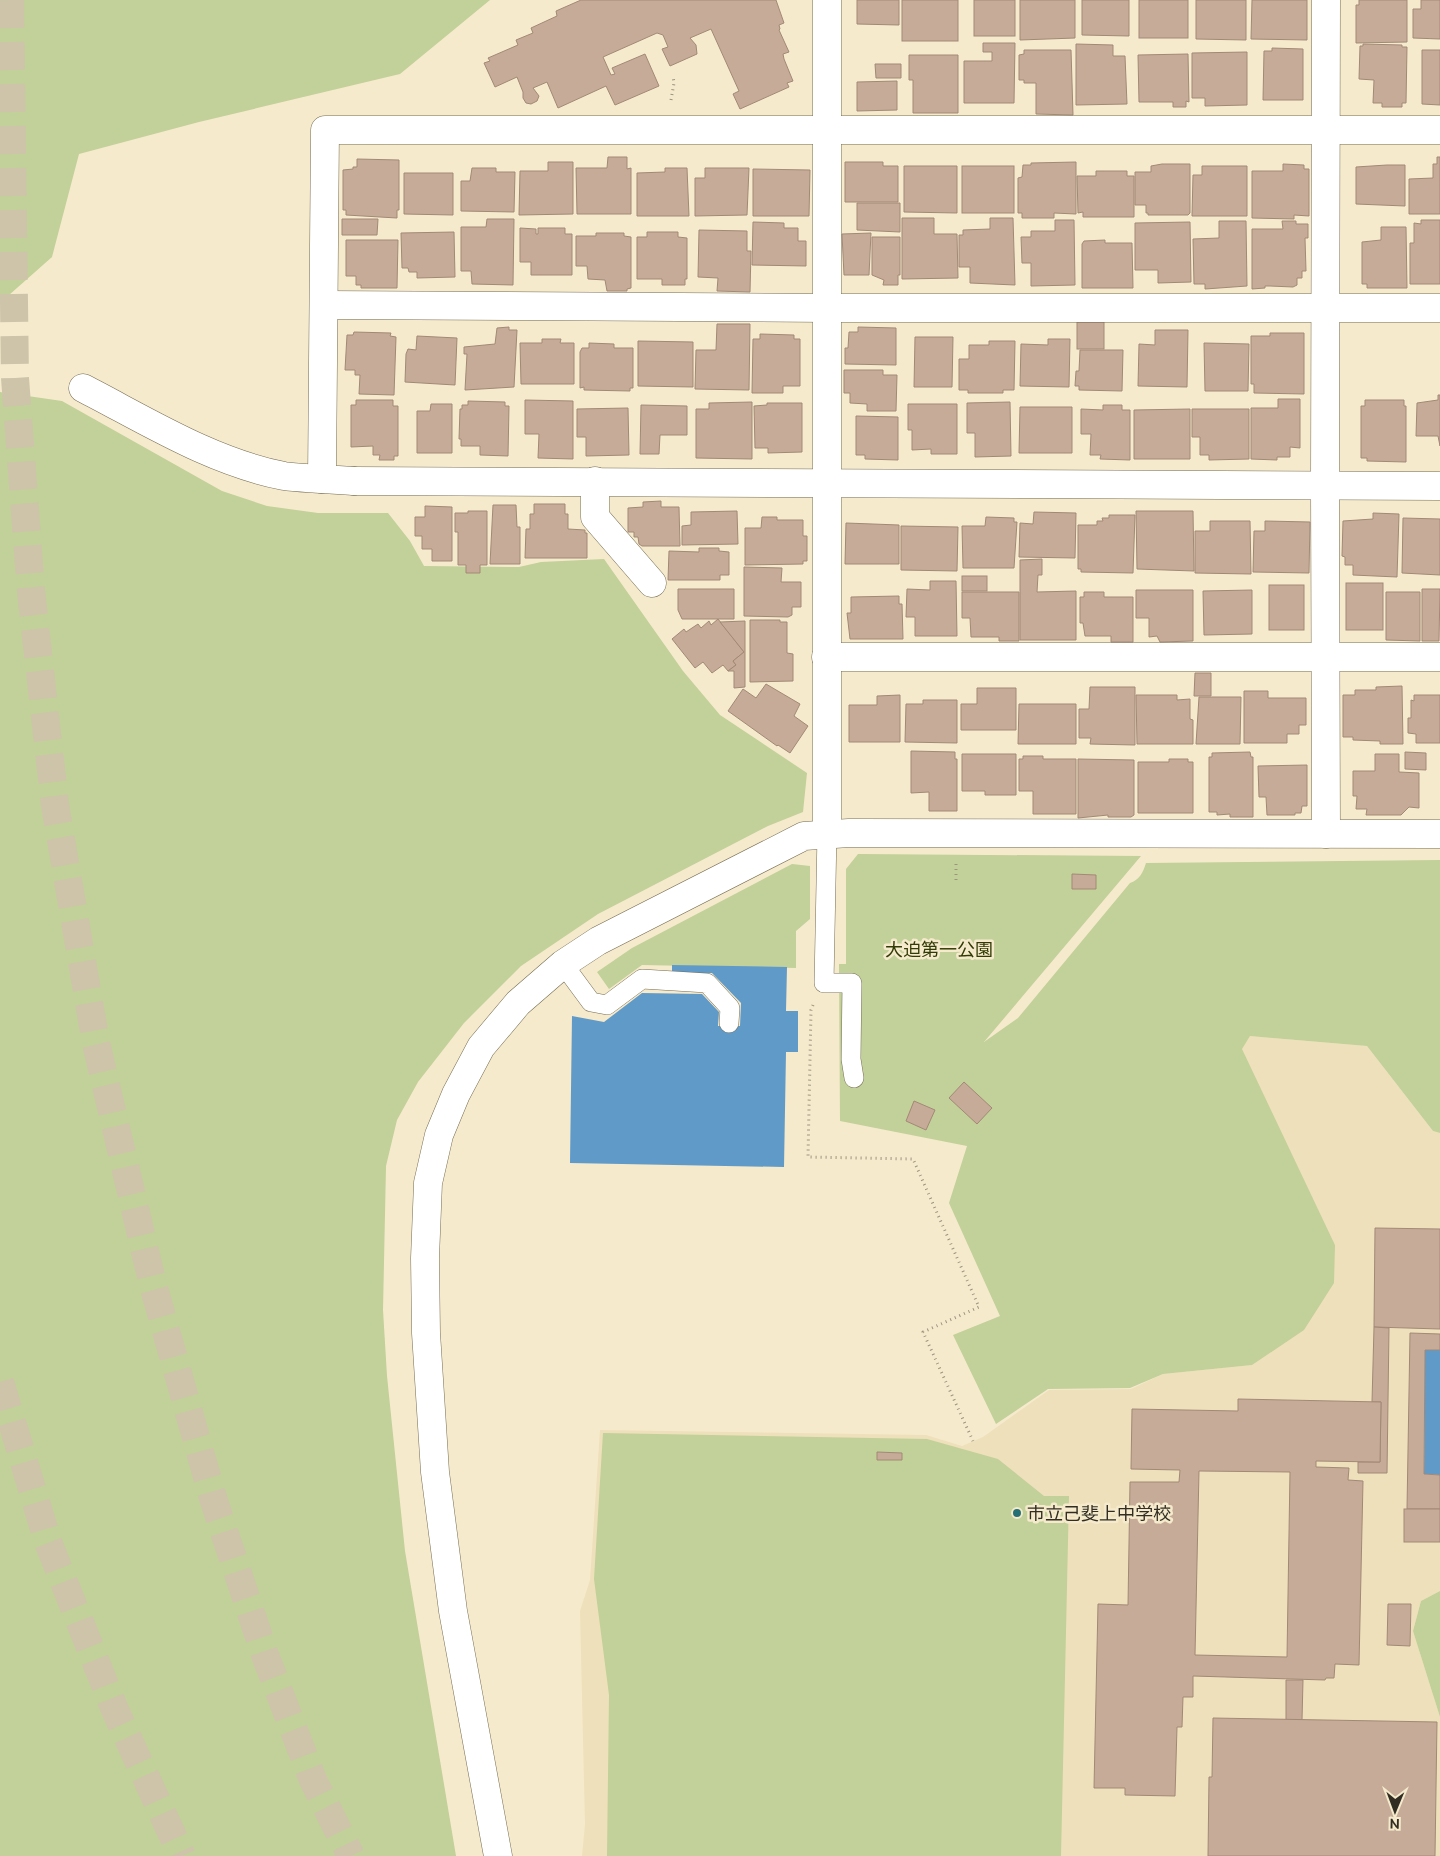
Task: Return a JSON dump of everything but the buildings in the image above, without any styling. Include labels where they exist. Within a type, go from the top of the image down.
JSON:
[{"type":"street","points":[[827,0],[827,833]]},
{"type":"street","points":[[1326,0],[1326,834]]},
{"type":"street","points":[[322,479],[325,130],[1440,130]]},
{"type":"street","points":[[324,305],[827,308],[1440,308]]},
{"type":"street","points":[[83,388],[199,448],[237,463],[285,476],[322,479],[1440,486]]},
{"type":"street","points":[[595,481],[595,517],[652,583]]},
{"type":"street","points":[[826,657],[1440,657]]},
{"type":"street","points":[[498,1856],[452,1611],[435,1472],[426,1333],[425,1222],[432,1158],[446,1114],[469,1068],[497,1026],[518,1003],[563,964],[598,941],[804,836],[827,833],[1440,834]]},
{"type":"lane","points":[[827,833],[824,983],[852,983],[851,1059],[854,1078]]},
{"type":"lane","points":[[563,964],[591,1002],[606,1005],[642,979],[707,983],[730,1008],[729,1023]]},
{"type":"path","points":[[673,76],[674,82]]},
{"type":"path","points":[[956,861],[956,881]]},
{"type":"path","points":[[824,983],[811,1010],[808,1157],[913,1159],[979,1307],[923,1332],[973,1441]]},
{"type":"shaded area","name":"市立己斐上中学校","points":[[1250,1036],[1367,1046],[1433,1131],[1440,1133],[1440,1591],[1421,1601],[1413,1631],[1440,1717],[1440,1856],[582,1856],[585,1824],[580,1611],[590,1580],[600,1430],[926,1435],[962,1446],[983,1437],[1049,1390],[1131,1389],[1163,1374],[1252,1365],[1335,1245],[1241,1049]]},
{"type":"green space","points":[[0,0],[490,0],[400,74],[199,122],[79,154],[52,257],[0,303]]},
{"type":"green space","points":[[0,392],[62,401],[222,491],[267,506],[318,513],[388,513],[410,541],[424,566],[519,567],[541,562],[604,559],[683,671],[720,715],[807,773],[803,812],[768,826],[598,914],[521,966],[464,1023],[418,1082],[397,1120],[386,1166],[383,1310],[387,1376],[405,1551],[456,1856],[0,1856]]},
{"type":"green space","name":"大迫第一公園","points":[[858,854],[1141,856],[984,1042],[1018,1018],[1130,883],[1140,876],[1146,863],[1440,860],[1440,1133],[1433,1131],[1367,1046],[1250,1036],[1242,1049],[1335,1245],[1334,1283],[1304,1330],[1252,1365],[1163,1374],[1130,1388],[1048,1389],[996,1424],[953,1335],[1000,1316],[949,1203],[967,1146],[840,1121],[839,964],[846,964],[846,869]]},
{"type":"green space","points":[[792,864],[810,866],[810,919],[796,931],[796,968],[642,965],[609,989],[597,972],[632,948]]},
{"type":"green space","points":[[603,1433],[927,1439],[998,1459],[1044,1496],[1069,1496],[1061,1856],[607,1856],[609,1695],[594,1579]]},
{"type":"green space","points":[[1440,1591],[1440,1717],[1413,1631],[1421,1601]]},
{"type":"water","points":[[672,965],[787,967],[786,1011],[798,1011],[798,1052],[786,1052],[784,1167],[570,1163],[572,1016],[604,1022],[642,993],[702,994],[719,1012],[718,1026],[740,1026],[741,1003],[712,973],[672,973]]},
{"type":"water","points":[[1425,1350],[1440,1350],[1440,1475],[1424,1474]]},
{"type":"tunnel","points":[[10,0],[15,378],[31,591],[55,805],[96,1043],[152,1281],[213,1498],[265,1655],[313,1780],[351,1856]]},
{"type":"tunnel","points":[[0,1382],[48,1542],[115,1710],[182,1856]]},
{"type":"place","name":"市立己斐上中学校","points":[[1017,1513]]}]
